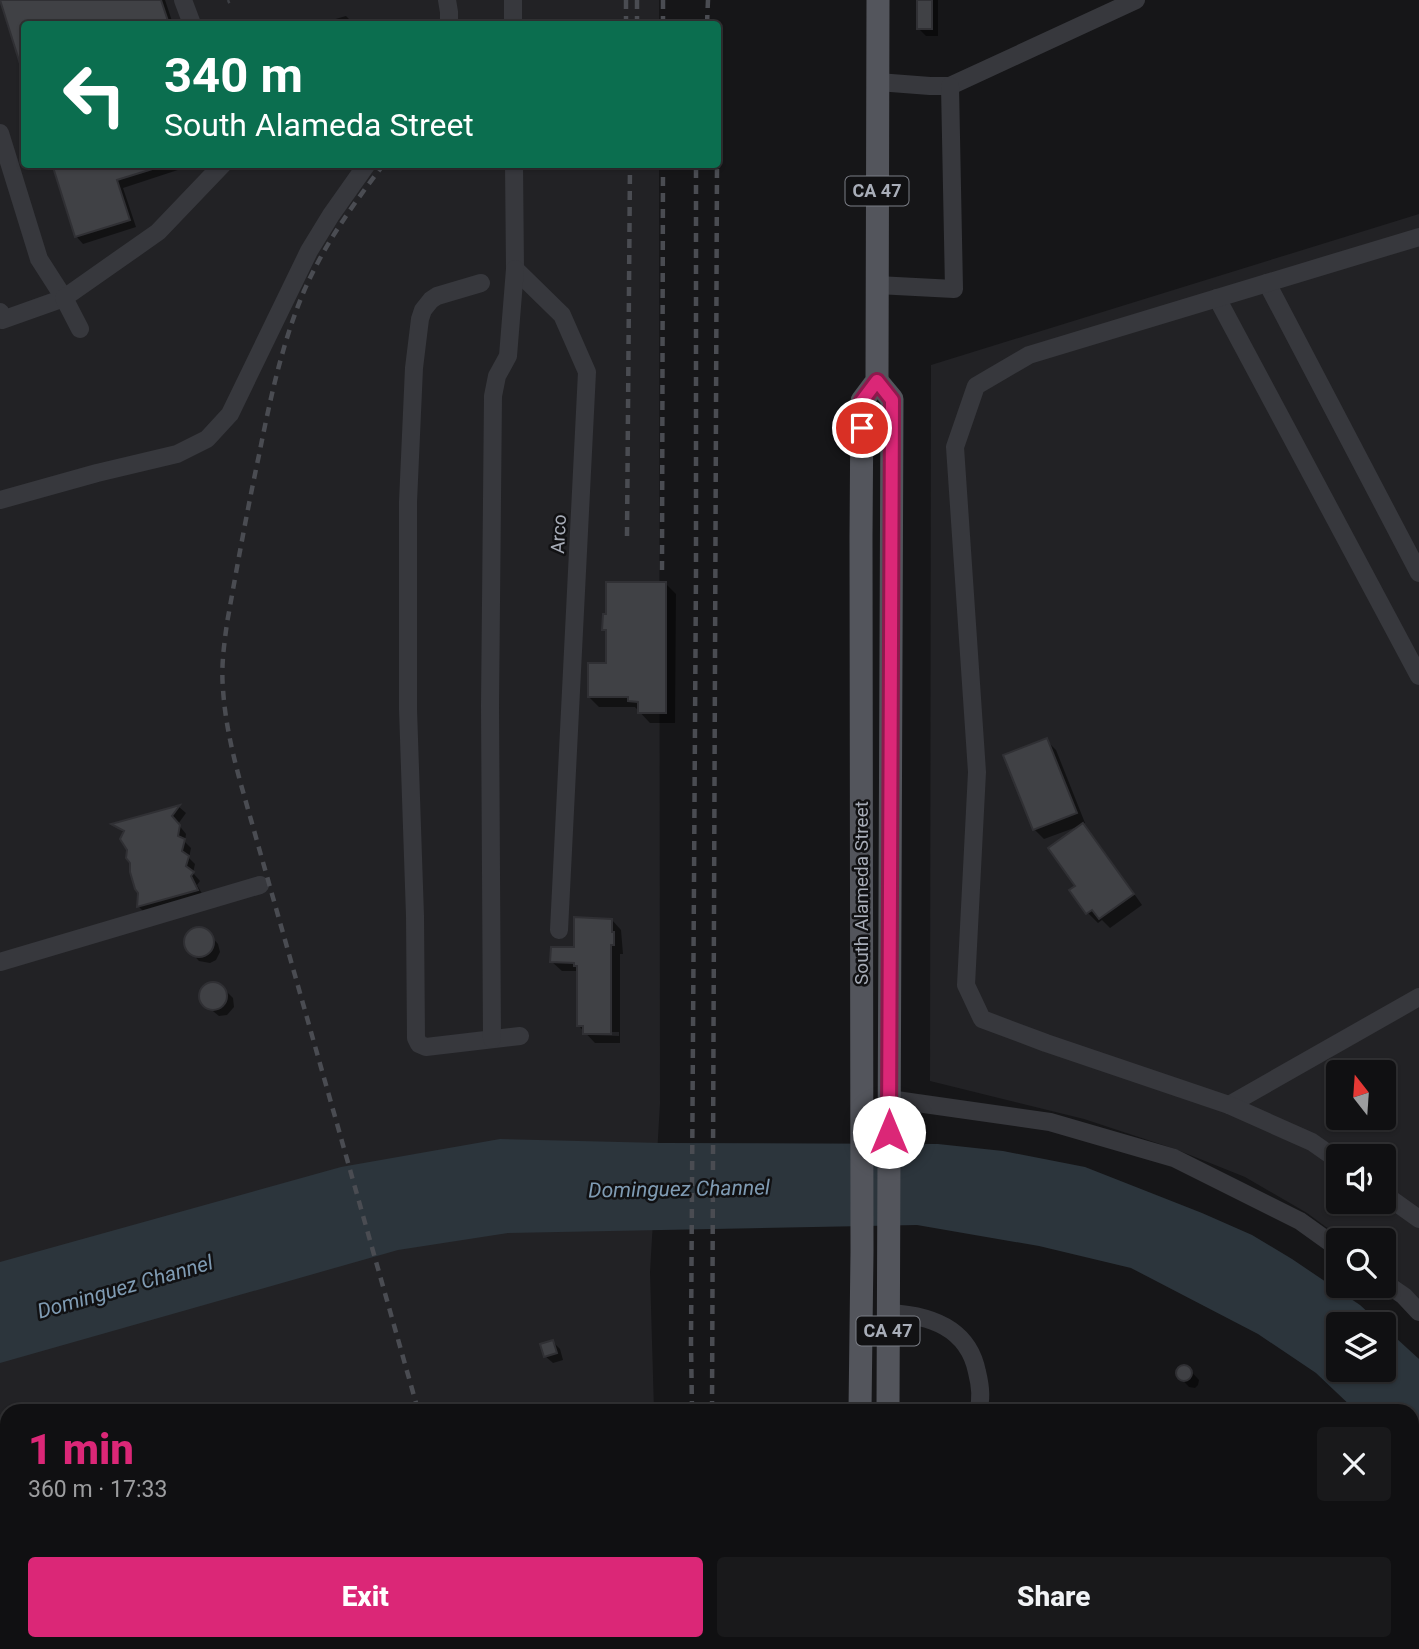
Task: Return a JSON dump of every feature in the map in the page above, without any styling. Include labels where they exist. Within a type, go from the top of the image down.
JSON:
[{"type":"main road","name":"South Alameda Street","points":[[860,1404],[862,401],[877,381],[878,0]]},
{"type":"main road","name":"South Alameda Street","points":[[877,381],[892,400],[888,1404]]},
{"type":"lane","points":[[183,0],[191,21]]},
{"type":"lane","points":[[447,0],[450,21]]},
{"type":"lane","points":[[513,0],[513,21]]},
{"type":"lane","points":[[878,82],[950,86],[1136,0]]},
{"type":"lane","points":[[877,285],[954,289],[950,86]]},
{"type":"lane","points":[[0,133],[38,259],[64,298],[80,329]]},
{"type":"lane","points":[[0,312],[2,320],[64,298],[158,232],[219,168]]},
{"type":"lane","points":[[0,500],[177,454],[207,439],[230,414],[309,251],[364,168]]},
{"type":"lane","points":[[492,1040],[490,706],[493,396],[498,376],[508,356],[515,269],[514,168]]},
{"type":"lane","points":[[1326,1152],[1312,1142],[1229,1105],[982,1019],[966,985],[977,772],[956,447],[976,386],[1029,355],[1419,237]]},
{"type":"lane","name":"Arco","points":[[515,269],[562,315],[587,372],[559,930]]},
{"type":"lane","points":[[481,283],[437,296],[423,310],[414,368],[408,502],[408,709],[416,1038],[419,1044],[426,1047],[520,1036]]},
{"type":"lane","points":[[1266,283],[1419,573]]},
{"type":"lane","points":[[1217,298],[1419,676]]},
{"type":"lane","points":[[0,962],[260,885]]},
{"type":"lane","points":[[1229,1105],[1419,997]]},
{"type":"lane","points":[[889,1104],[1050,1122],[1174,1158],[1300,1221],[1326,1240]]},
{"type":"lane","points":[[1396,1203],[1419,1219]]},
{"type":"lane","points":[[1396,1290],[1419,1312]]},
{"type":"lane","points":[[888,1312],[921,1316],[962,1339],[975,1363],[980,1404]]},
{"type":"path","points":[[228,0],[230,5]]},
{"type":"shaded area","points":[[0,0],[659,0],[659,21],[21,21],[21,168],[659,168],[660,1104],[650,1272],[654,1404],[0,1404]]},
{"type":"shaded area","points":[[1419,214],[1419,1299],[1396,1279],[1396,1228],[1327,1228],[1245,1177],[1175,1149],[1084,1119],[930,1081],[931,365]]},
{"type":"water","name":"Dominguez Channel","points":[[500,1139],[661,1143],[938,1144],[1003,1151],[1085,1167],[1252,1235],[1326,1282],[1326,1298],[1350,1298],[1368,1312],[1326,1312],[1326,1382],[1396,1382],[1396,1338],[1419,1359],[1419,1404],[1349,1404],[1316,1373],[1258,1334],[1131,1268],[1039,1246],[917,1225],[508,1233],[398,1250],[0,1363],[0,1262],[341,1167]]},
{"type":"building","points":[[0,0],[161,0],[168,21],[21,21],[21,67]]},
{"type":"building","points":[[917,0],[932,0],[932,29],[917,29]]},
{"type":"building","points":[[53,168],[156,168],[117,180],[130,220],[75,237]]},
{"type":"building","points":[[606,582],[666,582],[666,713],[638,713],[638,702],[628,701],[628,697],[588,697],[588,663],[606,663],[606,630],[602,630],[603,614],[606,614]]},
{"type":"building","points":[[1047,738],[1077,813],[1033,830],[1003,755]]},
{"type":"building","points":[[180,805],[172,816],[180,825],[178,836],[185,839],[182,851],[189,856],[186,866],[194,872],[191,876],[198,890],[137,907],[138,893],[130,872],[130,863],[126,858],[127,850],[120,839],[124,831],[111,824]]},
{"type":"building","points":[[1083,823],[1134,894],[1099,919],[1092,910],[1086,914],[1069,890],[1075,886],[1048,848]]},
{"type":"building","points":[[574,917],[612,919],[614,945],[611,945],[611,1034],[583,1034],[583,1026],[577,1026],[577,966],[574,966],[574,963],[550,962],[551,947],[574,947]]},
{"type":"building","points":[[199,927],[209,932],[214,942],[209,952],[199,957],[189,952],[184,942],[189,932]]},
{"type":"building","points":[[213,982],[223,986],[227,996],[223,1006],[213,1010],[203,1006],[199,996],[203,986]]},
{"type":"building","points":[[553,1340],[557,1353],[544,1357],[540,1344]]},
{"type":"building","points":[[1181,1365],[1187,1365],[1192,1373],[1190,1379],[1181,1381],[1176,1376],[1176,1370]]},
{"type":"railway","points":[[626,0],[626,21]]},
{"type":"railway","points":[[637,0],[637,21]]},
{"type":"railway","points":[[663,0],[663,21]]},
{"type":"railway","points":[[707,21],[708,0]]},
{"type":"railway","points":[[381,168],[330,241],[304,291],[289,331],[272,393],[246,518],[227,623],[222,681],[227,724],[240,781],[416,1404]]},
{"type":"railway","points":[[627,536],[630,168]]},
{"type":"railway","points":[[662,570],[663,168]]},
{"type":"railway","points":[[692,1404],[696,168]]},
{"type":"railway","points":[[712,1404],[717,168]]},
{"type":"route","points":[[862,428],[862,401],[877,381],[892,400],[889,1132]]}]
